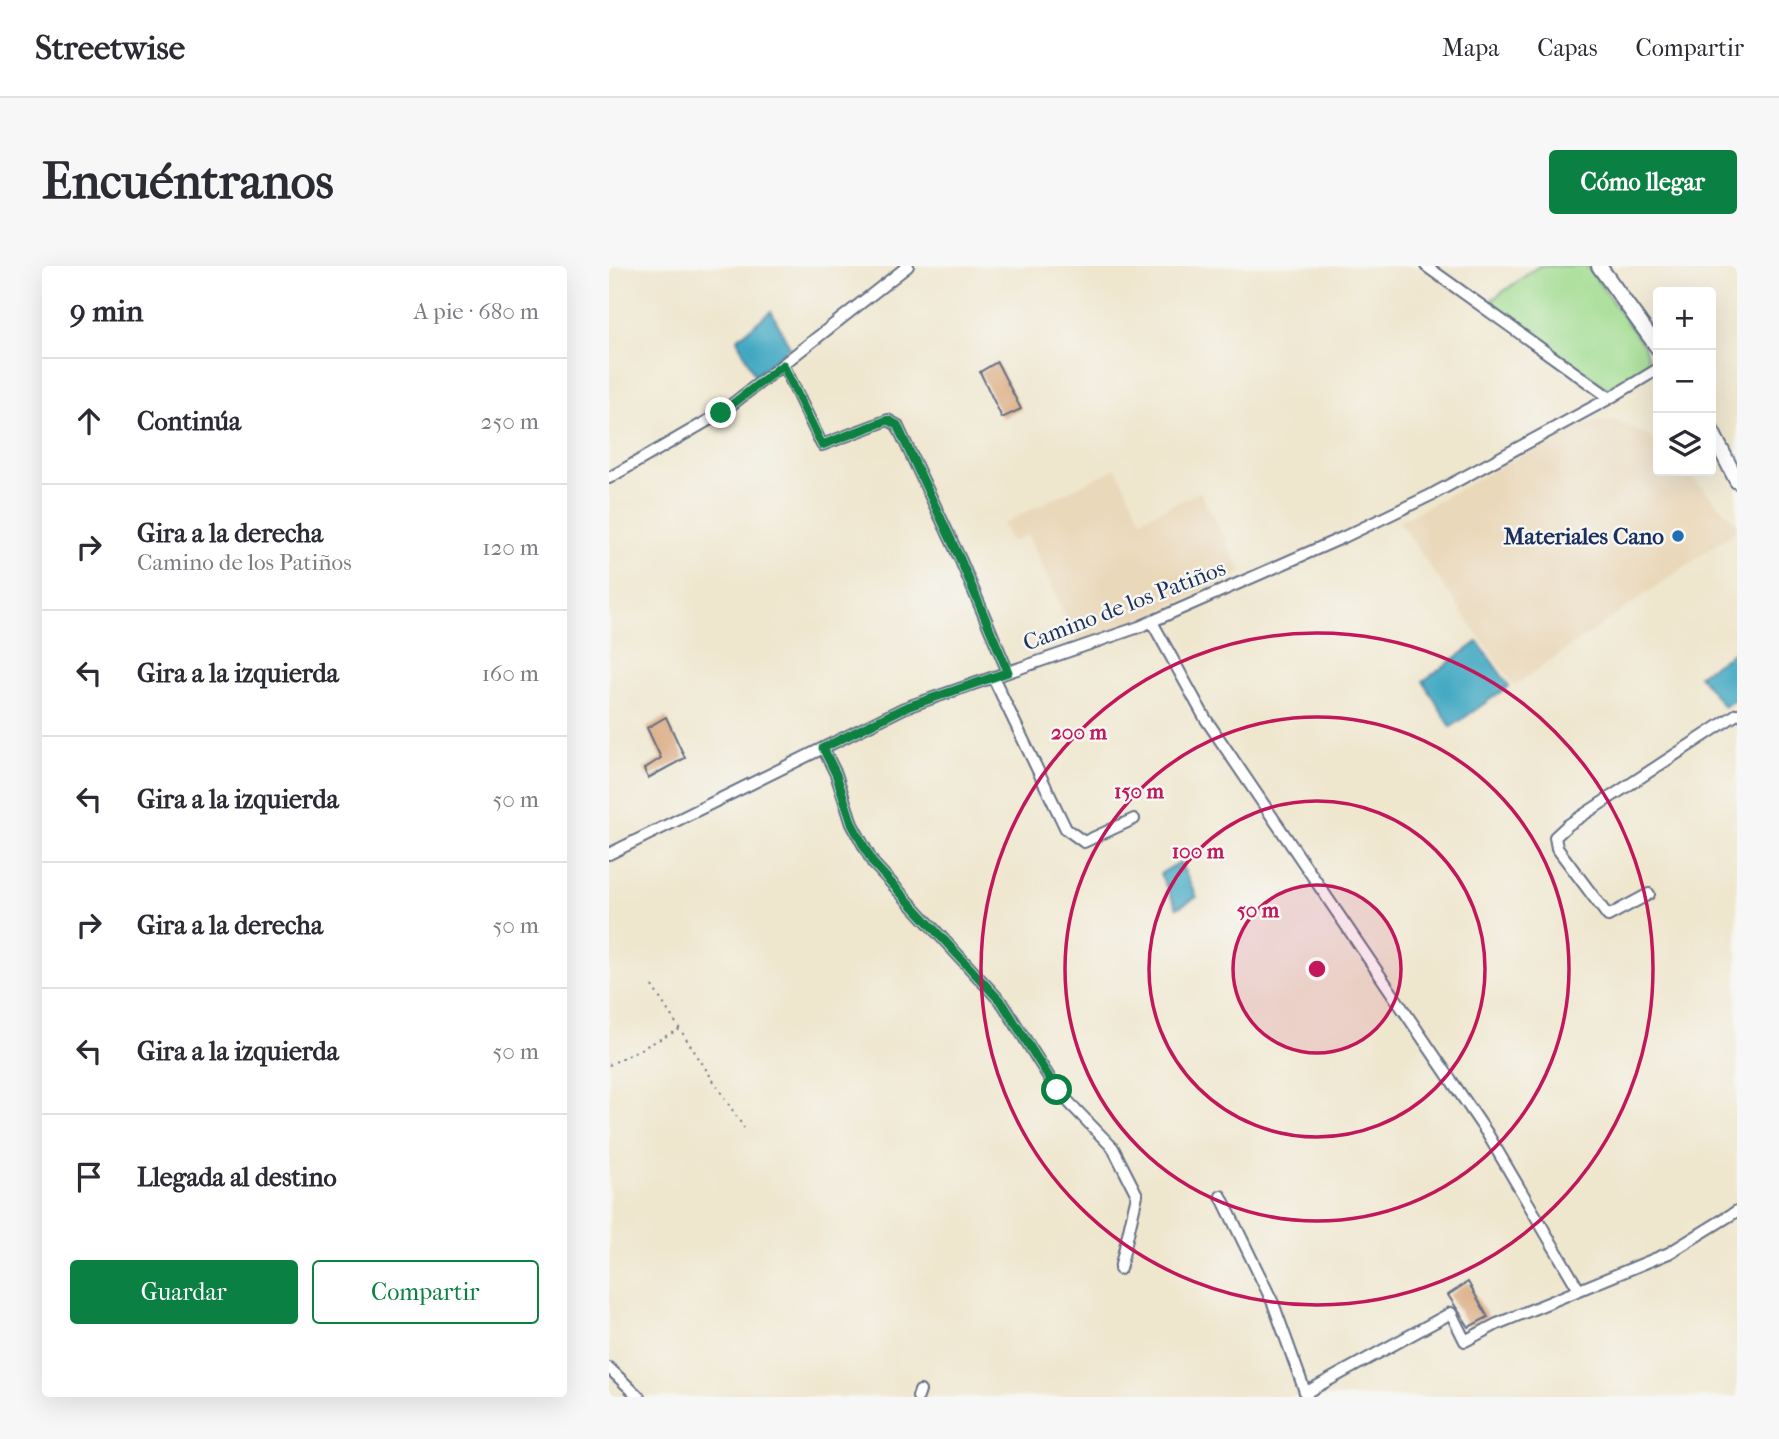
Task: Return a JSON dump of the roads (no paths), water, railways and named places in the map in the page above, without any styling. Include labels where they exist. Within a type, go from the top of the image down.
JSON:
[{"type":"main road","points":[[1599,266],[1653,341]]},
{"type":"main road","points":[[1716,440],[1737,481]]},
{"type":"street","points":[[609,478],[721,413],[908,266]]},
{"type":"street","points":[[1426,266],[1610,398]]},
{"type":"street","points":[[783,365],[822,445],[888,420],[897,425],[961,561],[1008,672]]},
{"type":"street","name":"Camino de los Patiños","points":[[609,854],[904,708],[1072,653],[1152,622],[1431,495],[1653,372]]},
{"type":"street","points":[[1152,622],[1205,718],[1487,1133],[1579,1290]]},
{"type":"street","points":[[993,677],[1066,829],[1084,842],[1134,820]]},
{"type":"street","points":[[1649,894],[1608,916],[1557,848],[1555,837],[1568,825],[1737,714]]},
{"type":"street","points":[[823,748],[836,774],[852,824],[873,863],[1003,1004],[1057,1090],[1113,1148],[1137,1195],[1120,1269]]},
{"type":"street","points":[[1221,1196],[1273,1303],[1306,1395],[1451,1313],[1465,1341],[1669,1253],[1737,1211]]},
{"type":"street","points":[[609,1368],[639,1397]]},
{"type":"water","points":[[771,311],[790,347],[755,376],[737,339]]},
{"type":"water","points":[[1478,642],[1509,686],[1451,727],[1423,681]]},
{"type":"water","points":[[1737,650],[1737,698],[1724,707],[1699,675]]},
{"type":"water","points":[[1180,862],[1197,897],[1177,908],[1160,874]]},
{"type":"place","name":"Materiales Cano","points":[[1678,536]]}]
